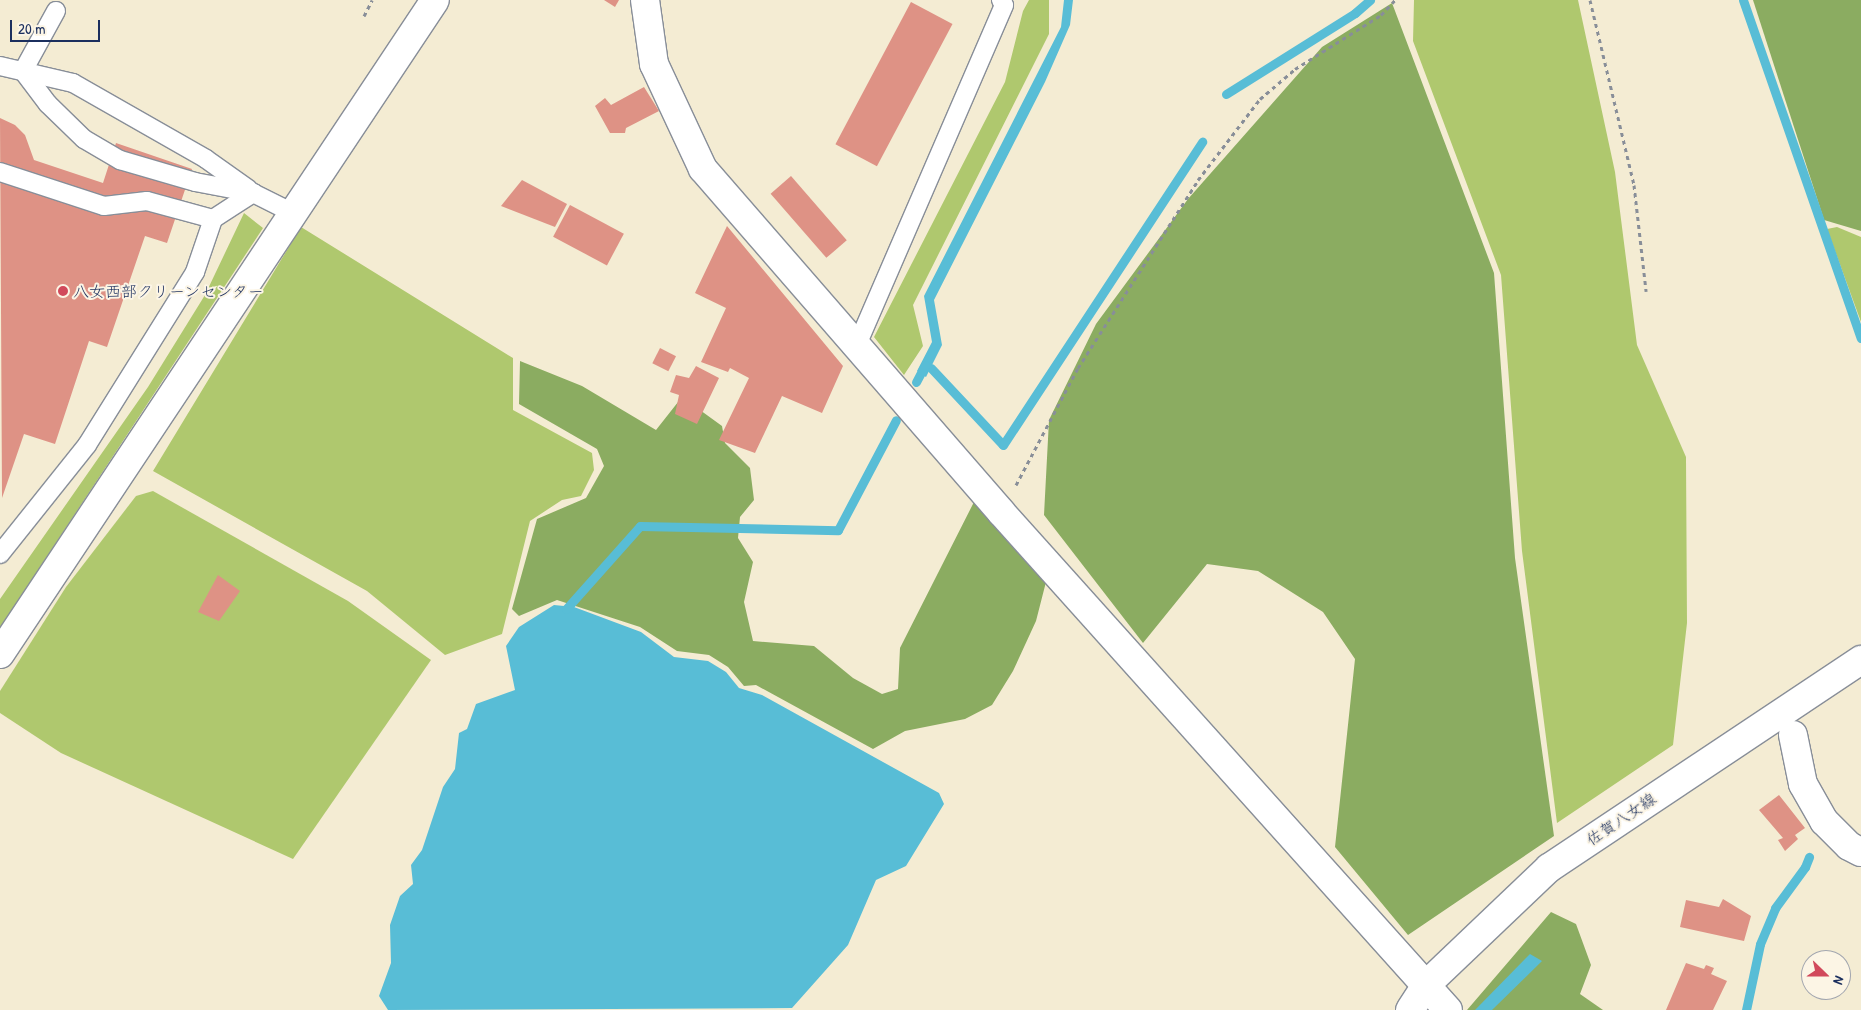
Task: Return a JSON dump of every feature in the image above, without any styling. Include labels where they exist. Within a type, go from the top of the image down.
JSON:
[{"type":"street","points":[[0,654],[435,0]]},
{"type":"street","points":[[645,0],[654,64],[703,169],[1001,512],[1448,1010]]},
{"type":"street","name":"佐賀八女線","points":[[1410,1010],[1426,985],[1549,868],[1861,660]]},
{"type":"street","points":[[1793,735],[1803,784],[1824,821],[1849,846],[1861,852]]},
{"type":"lane","points":[[857,345],[1004,5],[1001,0]]},
{"type":"lane","points":[[23,71],[56,11]]},
{"type":"lane","points":[[0,66],[72,83],[206,159],[252,193],[294,213]]},
{"type":"lane","points":[[23,71],[48,104],[84,140],[120,160],[195,182],[252,193]]},
{"type":"lane","points":[[0,172],[104,206],[147,202],[213,219]]},
{"type":"lane","points":[[0,554],[87,445],[195,272],[213,219],[252,193]]},
{"type":"path","points":[[364,16],[372,0]]},
{"type":"path","points":[[1001,512],[1078,368],[1198,180],[1260,98],[1294,69],[1382,15],[1395,0]]},
{"type":"path","points":[[1590,0],[1634,185],[1646,291]]},
{"type":"green space","points":[[1029,0],[1049,0],[1049,34],[913,305],[923,346],[904,375],[874,337],[1005,82],[1023,11]]},
{"type":"green space","points":[[1414,0],[1578,0],[1615,172],[1637,345],[1686,457],[1687,623],[1673,745],[1557,823],[1522,551],[1501,275],[1413,41]]},
{"type":"green space","points":[[1753,0],[1861,0],[1861,231],[1824,220]]},
{"type":"green space","points":[[1392,3],[1494,273],[1515,558],[1554,836],[1408,935],[1335,847],[1355,659],[1323,612],[1258,571],[1207,564],[1143,643],[1044,515],[1049,420],[1096,324],[1188,199],[1322,47]]},
{"type":"green space","points":[[244,213],[263,228],[0,628],[0,599],[148,387],[205,295]]},
{"type":"green space","points":[[301,227],[513,358],[513,410],[592,453],[594,470],[581,496],[562,500],[530,521],[502,634],[445,655],[367,591],[153,471]]},
{"type":"green space","points":[[1837,227],[1861,237],[1861,322],[1827,229]]},
{"type":"green space","points":[[520,361],[582,386],[656,430],[682,397],[722,426],[725,443],[750,468],[754,500],[740,517],[738,538],[753,562],[744,602],[753,641],[814,646],[853,678],[882,694],[898,689],[900,648],[975,500],[1047,578],[1036,621],[1013,671],[992,705],[965,719],[905,731],[873,749],[756,685],[744,686],[728,667],[709,655],[677,651],[640,627],[557,600],[519,616],[512,609],[537,519],[586,498],[604,466],[597,449],[519,404]]},
{"type":"green space","points":[[153,491],[348,601],[431,660],[293,859],[61,753],[0,713],[0,691],[66,587],[136,496]]},
{"type":"green space","points":[[1551,912],[1576,924],[1591,965],[1580,994],[1603,1010],[1467,1010]]},
{"type":"water","points":[[1064,0],[1073,0],[1070,25],[1045,82],[934,300],[942,345],[926,377],[917,371],[932,342],[924,296],[1061,27]]},
{"type":"water","points":[[554,605],[574,607],[641,632],[674,657],[708,661],[726,672],[739,688],[762,695],[939,793],[944,804],[906,866],[876,880],[848,945],[792,1008],[388,1010],[379,996],[391,963],[390,925],[400,896],[413,884],[411,865],[422,850],[443,787],[455,769],[459,733],[467,729],[476,704],[515,690],[506,646],[519,627]]},
{"type":"water","points":[[1530,954],[1542,961],[1492,1010],[1475,1010]]},
{"type":"building","points":[[604,0],[619,0],[615,7]]},
{"type":"building","points":[[911,2],[952,24],[877,166],[835,144]]},
{"type":"building","points":[[644,87],[659,111],[626,128],[625,133],[610,133],[595,106],[605,98],[611,105]]},
{"type":"building","name":"八女西部クリーンセンター","points":[[0,118],[15,125],[25,135],[34,160],[103,183],[116,143],[192,169],[167,243],[145,236],[107,347],[89,341],[55,444],[24,434],[2,498]]},
{"type":"building","points":[[791,176],[847,240],[826,258],[771,194]]},
{"type":"building","points":[[522,180],[567,204],[555,227],[501,206]]},
{"type":"building","points":[[570,205],[624,234],[607,265],[553,237]]},
{"type":"building","points":[[727,226],[843,366],[822,413],[782,396],[755,453],[719,440],[749,378],[730,368],[728,372],[701,362],[726,308],[695,293]]},
{"type":"building","points":[[660,348],[676,356],[668,371],[652,363]]},
{"type":"building","points":[[696,366],[719,378],[697,424],[675,414],[679,395],[670,392],[676,375],[689,378]]},
{"type":"building","points":[[218,575],[240,591],[219,621],[198,612]]},
{"type":"building","points":[[1779,795],[1805,828],[1795,835],[1798,839],[1785,851],[1778,840],[1783,838],[1759,810]]},
{"type":"building","points":[[1723,899],[1751,916],[1744,941],[1680,927],[1686,900],[1719,907]]},
{"type":"building","points":[[1686,963],[1704,969],[1706,965],[1714,968],[1711,974],[1727,981],[1713,1010],[1666,1010]]},
{"type":"waterway","points":[[1226,94],[1355,13],[1370,0]]},
{"type":"waterway","points":[[1743,0],[1861,338]]},
{"type":"waterway","points":[[931,368],[1003,445],[1202,142]]},
{"type":"waterway","points":[[916,382],[925,365]]},
{"type":"waterway","points":[[566,609],[640,526],[838,530],[896,420]]},
{"type":"waterway","points":[[1746,1010],[1760,944],[1775,908],[1805,867],[1809,857]]},
{"type":"place","name":"八女西部クリーンセンター","points":[[63,291]]}]
